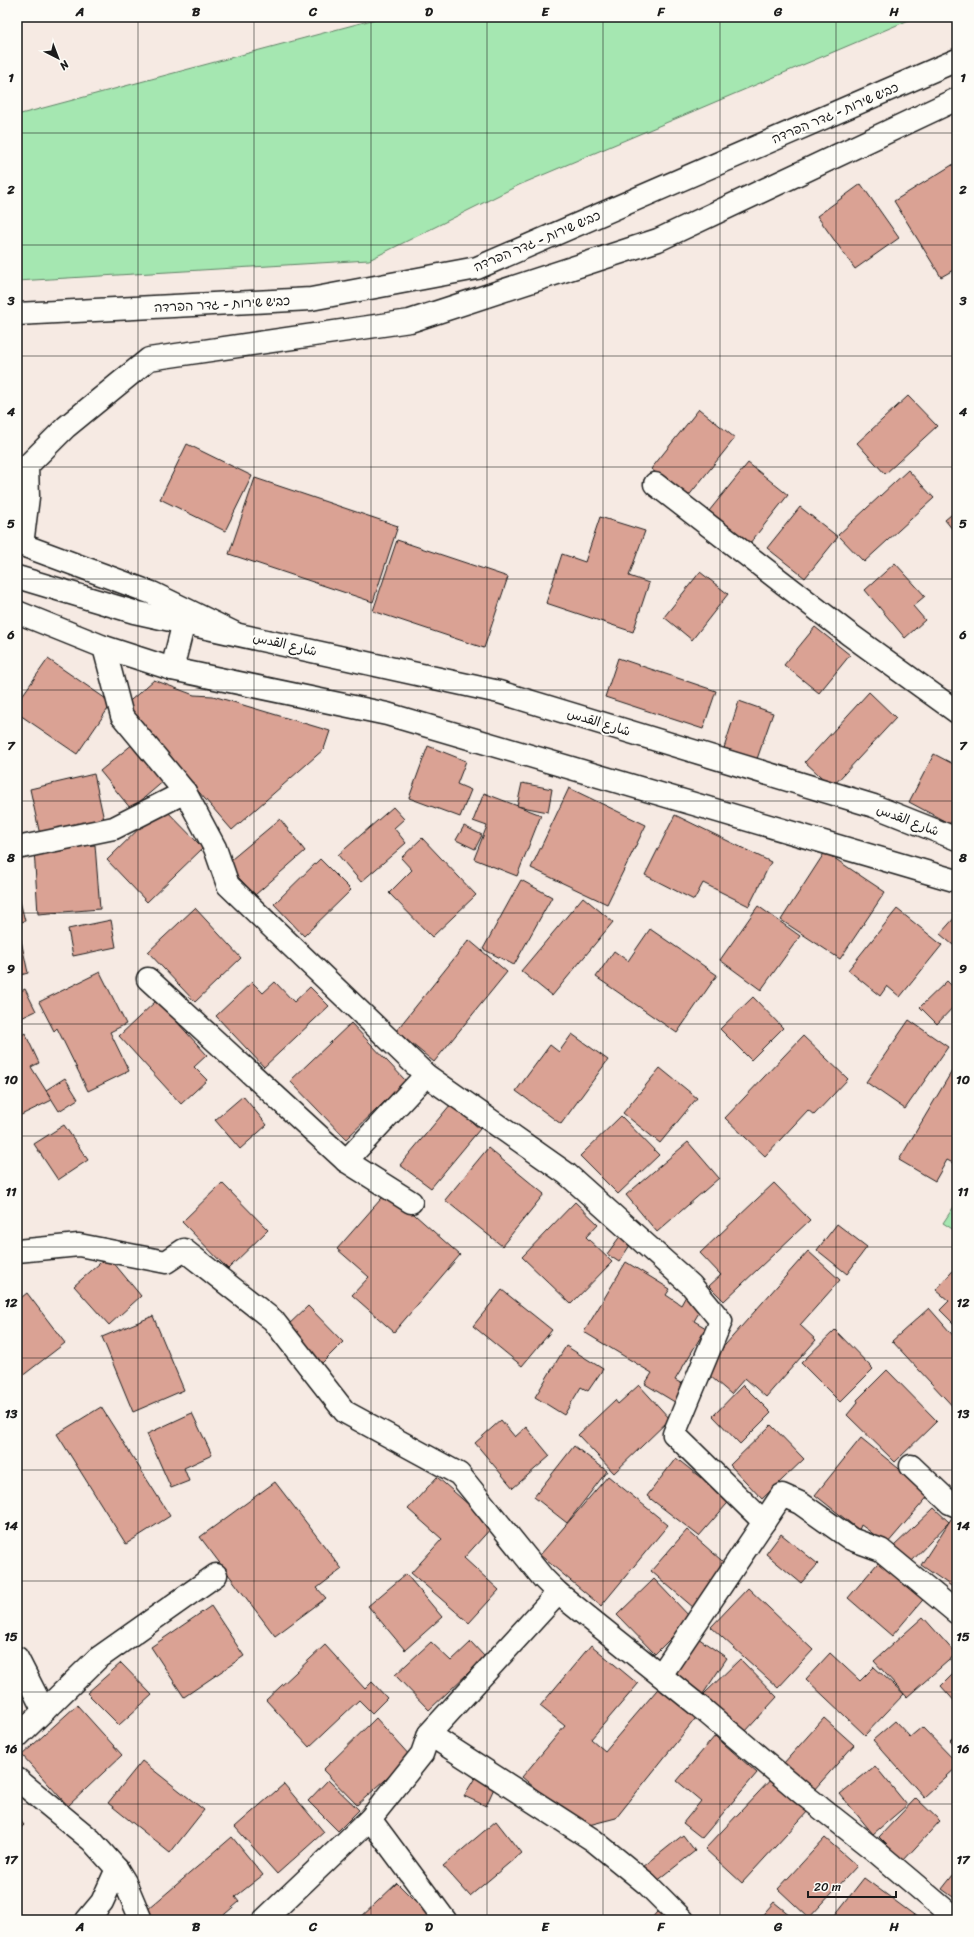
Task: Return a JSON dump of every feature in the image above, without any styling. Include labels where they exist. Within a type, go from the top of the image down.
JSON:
[{"type":"main road","name":"כביש שירות - גדר הפרדה","points":[[17,314],[311,299],[477,268],[957,60]]},
{"type":"main road","points":[[234,633],[152,593],[20,544],[28,497],[27,466],[66,427],[149,359],[410,321],[658,240],[957,99]]},
{"type":"main road","points":[[655,484],[849,634],[957,712]]},
{"type":"main road","points":[[17,577],[134,612],[234,633]]},
{"type":"main road","points":[[17,612],[104,647],[172,669],[387,714],[957,881]]},
{"type":"main road","points":[[172,669],[184,622]]},
{"type":"main road","name":"شارع القدس","points":[[234,633],[499,692],[874,806],[957,839]]},
{"type":"main road","points":[[104,647],[122,716],[185,792],[215,848],[228,884],[426,1075],[567,1174],[628,1231],[691,1286],[721,1321],[674,1434],[764,1522]]},
{"type":"main road","points":[[17,848],[114,828],[185,792]]},
{"type":"main road","points":[[148,979],[346,1161],[411,1202]]},
{"type":"main road","points":[[346,1161],[426,1075]]},
{"type":"main road","points":[[17,1251],[79,1245],[166,1262],[184,1250],[273,1320],[345,1412],[459,1474],[538,1572],[558,1593],[661,1675],[957,1920]]},
{"type":"main road","points":[[911,1466],[950,1503],[957,1506]]},
{"type":"main road","points":[[661,1675],[782,1495],[800,1503],[851,1539],[881,1550],[957,1613]]},
{"type":"main road","points":[[17,1737],[96,1659],[216,1574]]},
{"type":"main road","points":[[264,1920],[370,1819],[422,1754],[429,1734],[558,1593]]},
{"type":"main road","points":[[17,1658],[44,1711]]},
{"type":"main road","points":[[429,1734],[593,1840],[647,1884],[682,1920]]},
{"type":"main road","points":[[17,1779],[91,1840],[117,1869],[125,1882],[141,1920]]},
{"type":"main road","points":[[370,1819],[445,1920]]},
{"type":"main road","points":[[87,1920],[102,1902],[117,1869]]},
{"type":"green space","points":[[383,17],[916,17],[519,185],[369,260],[17,281],[17,115]]},
{"type":"green space","points":[[957,1202],[957,1232],[943,1223]]},
{"type":"building","points":[[957,162],[957,268],[941,277],[894,201]]},
{"type":"building","points":[[861,184],[899,238],[855,269],[817,216]]},
{"type":"building","points":[[908,396],[937,426],[885,474],[857,443]]},
{"type":"building","points":[[699,409],[735,438],[687,498],[651,469]]},
{"type":"building","points":[[187,444],[252,476],[225,531],[160,499]]},
{"type":"building","points":[[748,463],[788,495],[750,543],[709,511]]},
{"type":"building","points":[[908,470],[934,498],[864,562],[838,535]]},
{"type":"building","points":[[255,478],[398,526],[373,602],[229,554]]},
{"type":"building","points":[[800,507],[838,537],[805,578],[767,548]]},
{"type":"building","points":[[957,510],[957,535],[945,520]]},
{"type":"building","points":[[600,517],[645,531],[629,576],[649,583],[633,632],[546,603],[562,554],[585,562]]},
{"type":"building","points":[[397,540],[508,577],[484,648],[373,611]]},
{"type":"building","points":[[895,563],[925,596],[913,606],[925,620],[905,638],[865,590]]},
{"type":"building","points":[[700,572],[728,594],[692,640],[664,617]]},
{"type":"building","points":[[815,627],[850,655],[819,693],[784,665]]},
{"type":"building","points":[[618,658],[716,691],[703,729],[605,697]]},
{"type":"building","points":[[48,659],[112,703],[77,754],[17,713],[17,703]]},
{"type":"building","points":[[154,680],[194,695],[213,696],[330,731],[324,749],[232,830],[124,706]]},
{"type":"building","points":[[869,692],[896,718],[832,787],[805,762]]},
{"type":"building","points":[[739,701],[773,713],[757,759],[724,748]]},
{"type":"building","points":[[134,743],[165,780],[131,809],[100,771]]},
{"type":"building","points":[[428,746],[466,761],[457,784],[471,790],[460,817],[409,798]]},
{"type":"building","points":[[934,754],[957,766],[957,810],[950,824],[909,802]]},
{"type":"building","points":[[94,774],[104,820],[40,835],[30,789]]},
{"type":"building","points":[[522,783],[552,789],[548,812],[517,806]]},
{"type":"building","points":[[569,788],[646,825],[607,904],[531,868]]},
{"type":"building","points":[[484,793],[541,815],[517,876],[474,859],[487,826],[473,821]]},
{"type":"building","points":[[162,806],[203,848],[147,902],[107,860]]},
{"type":"building","points":[[393,807],[404,819],[394,828],[406,843],[361,882],[338,855]]},
{"type":"building","points":[[675,815],[771,862],[749,906],[703,883],[694,900],[645,875]]},
{"type":"building","points":[[280,819],[305,851],[255,895],[226,864]]},
{"type":"building","points":[[464,826],[482,835],[475,849],[456,840]]},
{"type":"building","points":[[422,838],[476,895],[432,937],[389,893],[412,870],[401,858]]},
{"type":"building","points":[[95,845],[100,909],[38,914],[34,849]]},
{"type":"building","points":[[825,852],[885,892],[840,959],[781,920]]},
{"type":"building","points":[[320,859],[351,890],[304,936],[274,904]]},
{"type":"building","points":[[521,880],[552,897],[514,965],[483,949]]},
{"type":"building","points":[[17,889],[25,921],[17,923]]},
{"type":"building","points":[[583,897],[613,922],[552,996],[521,971]]},
{"type":"building","points":[[758,906],[800,936],[761,990],[720,960]]},
{"type":"building","points":[[195,908],[241,958],[195,1002],[148,952]]},
{"type":"building","points":[[897,909],[942,945],[900,997],[887,986],[880,996],[848,970]]},
{"type":"building","points":[[957,915],[957,940],[953,945],[940,934]]},
{"type":"building","points":[[111,920],[116,947],[73,956],[68,929]]},
{"type":"building","points":[[650,929],[717,975],[677,1033],[596,977],[614,951],[628,961]]},
{"type":"building","points":[[17,931],[19,931],[28,973],[17,976]]},
{"type":"building","points":[[469,940],[507,972],[434,1062],[396,1031]]},
{"type":"building","points":[[100,972],[126,1024],[110,1032],[129,1071],[88,1091],[57,1028],[54,1031],[39,1002]]},
{"type":"building","points":[[947,981],[957,991],[957,1003],[937,1024],[920,1007]]},
{"type":"building","points":[[252,982],[263,993],[275,982],[294,1002],[310,987],[329,1006],[264,1067],[216,1016]]},
{"type":"building","points":[[25,989],[36,1011],[17,1020],[17,993]]},
{"type":"building","points":[[753,997],[783,1028],[751,1060],[720,1029]]},
{"type":"building","points":[[157,1000],[207,1055],[194,1067],[207,1080],[181,1104],[119,1036]]},
{"type":"building","points":[[909,1020],[948,1047],[905,1109],[866,1082]]},
{"type":"building","points":[[351,1023],[406,1081],[346,1139],[290,1081]]},
{"type":"building","points":[[25,1033],[39,1063],[31,1067],[52,1100],[17,1117],[17,1038]]},
{"type":"building","points":[[572,1034],[608,1060],[561,1124],[516,1091],[550,1045],[559,1052]]},
{"type":"building","points":[[803,1036],[848,1079],[814,1115],[808,1110],[765,1156],[725,1118]]},
{"type":"building","points":[[660,1068],[697,1098],[660,1143],[623,1113]]},
{"type":"building","points":[[952,1071],[957,1074],[957,1165],[947,1160],[935,1181],[899,1160]]},
{"type":"building","points":[[65,1078],[78,1099],[59,1111],[46,1090]]},
{"type":"building","points":[[243,1096],[267,1125],[240,1149],[215,1120]]},
{"type":"building","points":[[451,1104],[480,1129],[431,1188],[400,1165]]},
{"type":"building","points":[[621,1116],[659,1155],[618,1194],[580,1156]]},
{"type":"building","points":[[64,1125],[88,1160],[58,1180],[34,1144]]},
{"type":"building","points":[[688,1142],[719,1178],[657,1232],[626,1195]]},
{"type":"building","points":[[488,1148],[544,1194],[502,1246],[445,1200]]},
{"type":"building","points":[[222,1183],[268,1230],[228,1269],[182,1222]]},
{"type":"building","points":[[774,1183],[810,1220],[724,1301],[709,1286],[721,1275],[700,1253]]},
{"type":"building","points":[[388,1191],[460,1255],[394,1332],[352,1295],[369,1277],[337,1249]]},
{"type":"building","points":[[575,1202],[598,1224],[586,1237],[612,1262],[571,1304],[522,1257]]},
{"type":"building","points":[[837,1224],[867,1247],[847,1274],[817,1250]]},
{"type":"building","points":[[621,1235],[632,1242],[619,1262],[607,1254]]},
{"type":"building","points":[[808,1251],[840,1280],[800,1325],[816,1340],[766,1397],[745,1378],[731,1394],[703,1370]]},
{"type":"building","points":[[108,1256],[141,1296],[109,1325],[74,1286]]},
{"type":"building","points":[[626,1262],[670,1289],[666,1295],[681,1305],[686,1296],[703,1306],[694,1321],[706,1328],[675,1380],[688,1387],[678,1404],[645,1384],[652,1373],[584,1332]]},
{"type":"building","points":[[957,1266],[956,1326],[940,1310],[949,1301],[936,1290]]},
{"type":"building","points":[[502,1290],[552,1330],[522,1366],[473,1326]]},
{"type":"building","points":[[27,1293],[65,1343],[17,1380],[17,1301]]},
{"type":"building","points":[[308,1306],[343,1342],[322,1363],[286,1327]]},
{"type":"building","points":[[929,1308],[957,1340],[957,1411],[892,1341]]},
{"type":"building","points":[[153,1316],[184,1390],[133,1412],[102,1337]]},
{"type":"building","points":[[835,1330],[873,1369],[840,1402],[801,1363]]},
{"type":"building","points":[[566,1346],[603,1369],[588,1391],[581,1387],[564,1415],[535,1397]]},
{"type":"building","points":[[887,1370],[937,1421],[895,1462],[847,1415],[858,1402],[857,1400]]},
{"type":"building","points":[[639,1385],[670,1419],[614,1473],[578,1435],[615,1400],[618,1404]]},
{"type":"building","points":[[743,1385],[771,1413],[740,1444],[713,1416]]},
{"type":"building","points":[[101,1407],[170,1516],[126,1544],[57,1434]]},
{"type":"building","points":[[192,1413],[212,1455],[184,1468],[189,1481],[171,1488],[147,1434]]},
{"type":"building","points":[[501,1420],[515,1437],[526,1427],[550,1456],[513,1488],[475,1443]]},
{"type":"building","points":[[771,1425],[804,1459],[762,1499],[730,1465]]},
{"type":"building","points":[[861,1438],[930,1494],[887,1544],[861,1525],[859,1530],[815,1495]]},
{"type":"building","points":[[574,1446],[607,1471],[567,1523],[534,1497]]},
{"type":"building","points":[[676,1458],[701,1478],[704,1475],[733,1497],[699,1536],[647,1496]]},
{"type":"building","points":[[608,1476],[668,1525],[601,1606],[540,1555]]},
{"type":"building","points":[[437,1477],[493,1526],[464,1558],[499,1590],[469,1623],[411,1573],[442,1539],[408,1509]]},
{"type":"building","points":[[275,1482],[342,1569],[317,1588],[326,1598],[275,1636],[200,1537]]},
{"type":"building","points":[[934,1508],[949,1522],[910,1563],[893,1547]]},
{"type":"building","points":[[955,1513],[957,1514],[957,1590],[921,1565]]},
{"type":"building","points":[[687,1530],[729,1567],[694,1608],[651,1571]]},
{"type":"building","points":[[781,1534],[818,1564],[801,1583],[766,1554]]},
{"type":"building","points":[[883,1557],[927,1595],[892,1636],[848,1598]]},
{"type":"building","points":[[406,1574],[442,1617],[405,1650],[368,1606]]},
{"type":"building","points":[[654,1579],[691,1618],[655,1654],[617,1615]]},
{"type":"building","points":[[748,1588],[813,1650],[778,1688],[711,1627]]},
{"type":"building","points":[[211,1606],[244,1656],[184,1697],[151,1647]]},
{"type":"building","points":[[923,1617],[956,1654],[907,1697],[874,1661]]},
{"type":"building","points":[[695,1636],[727,1658],[701,1697],[669,1675]]},
{"type":"building","points":[[431,1642],[451,1661],[471,1642],[485,1657],[429,1710],[395,1675]]},
{"type":"building","points":[[325,1645],[365,1689],[372,1682],[387,1698],[372,1713],[359,1700],[309,1747],[266,1700]]},
{"type":"building","points":[[591,1645],[638,1684],[591,1739],[605,1751],[662,1684],[699,1714],[616,1818],[581,1827],[522,1777],[565,1726],[540,1706]]},
{"type":"building","points":[[830,1653],[860,1681],[874,1667],[904,1694],[865,1735],[806,1679]]},
{"type":"building","points":[[740,1659],[777,1697],[745,1732],[704,1694]]},
{"type":"building","points":[[121,1663],[152,1695],[119,1725],[87,1693]]},
{"type":"building","points":[[957,1670],[957,1704],[941,1686]]},
{"type":"building","points":[[17,1676],[27,1690],[17,1699]]},
{"type":"building","points":[[77,1705],[122,1755],[68,1806],[22,1755]]},
{"type":"building","points":[[376,1718],[411,1757],[357,1805],[323,1770]]},
{"type":"building","points":[[824,1718],[854,1745],[813,1791],[783,1764]]},
{"type":"building","points":[[895,1721],[910,1737],[922,1727],[957,1763],[957,1767],[924,1797],[873,1740]]},
{"type":"building","points":[[957,1734],[957,1748],[950,1741]]},
{"type":"building","points":[[715,1736],[757,1773],[702,1838],[683,1823],[701,1801],[677,1781]]},
{"type":"building","points":[[142,1761],[204,1810],[170,1853],[108,1803]]},
{"type":"building","points":[[875,1766],[907,1805],[873,1834],[840,1794]]},
{"type":"building","points":[[775,1775],[809,1810],[742,1883],[705,1849]]},
{"type":"building","points":[[476,1776],[495,1786],[486,1806],[464,1796]]},
{"type":"building","points":[[328,1780],[359,1810],[338,1831],[308,1801]]},
{"type":"building","points":[[284,1784],[324,1832],[277,1874],[235,1827]]},
{"type":"building","points":[[916,1798],[940,1821],[903,1861],[879,1837]]},
{"type":"building","points":[[17,1817],[24,1825],[17,1832]]},
{"type":"building","points":[[496,1821],[521,1853],[470,1896],[443,1866]]},
{"type":"building","points":[[683,1835],[695,1851],[656,1882],[643,1867]]},
{"type":"building","points":[[232,1837],[263,1875],[235,1897],[239,1902],[218,1920],[179,1920],[178,1918],[176,1920],[155,1920],[147,1910]]},
{"type":"building","points":[[825,1838],[857,1866],[809,1918],[778,1889]]},
{"type":"building","points":[[957,1870],[957,1900],[942,1889]]},
{"type":"building","points":[[864,1878],[921,1920],[831,1920]]},
{"type":"building","points":[[397,1883],[434,1920],[358,1920]]},
{"type":"building","points":[[774,1902],[796,1920],[758,1920]]},
{"type":"building","points":[[657,1912],[667,1920],[650,1920]]}]
